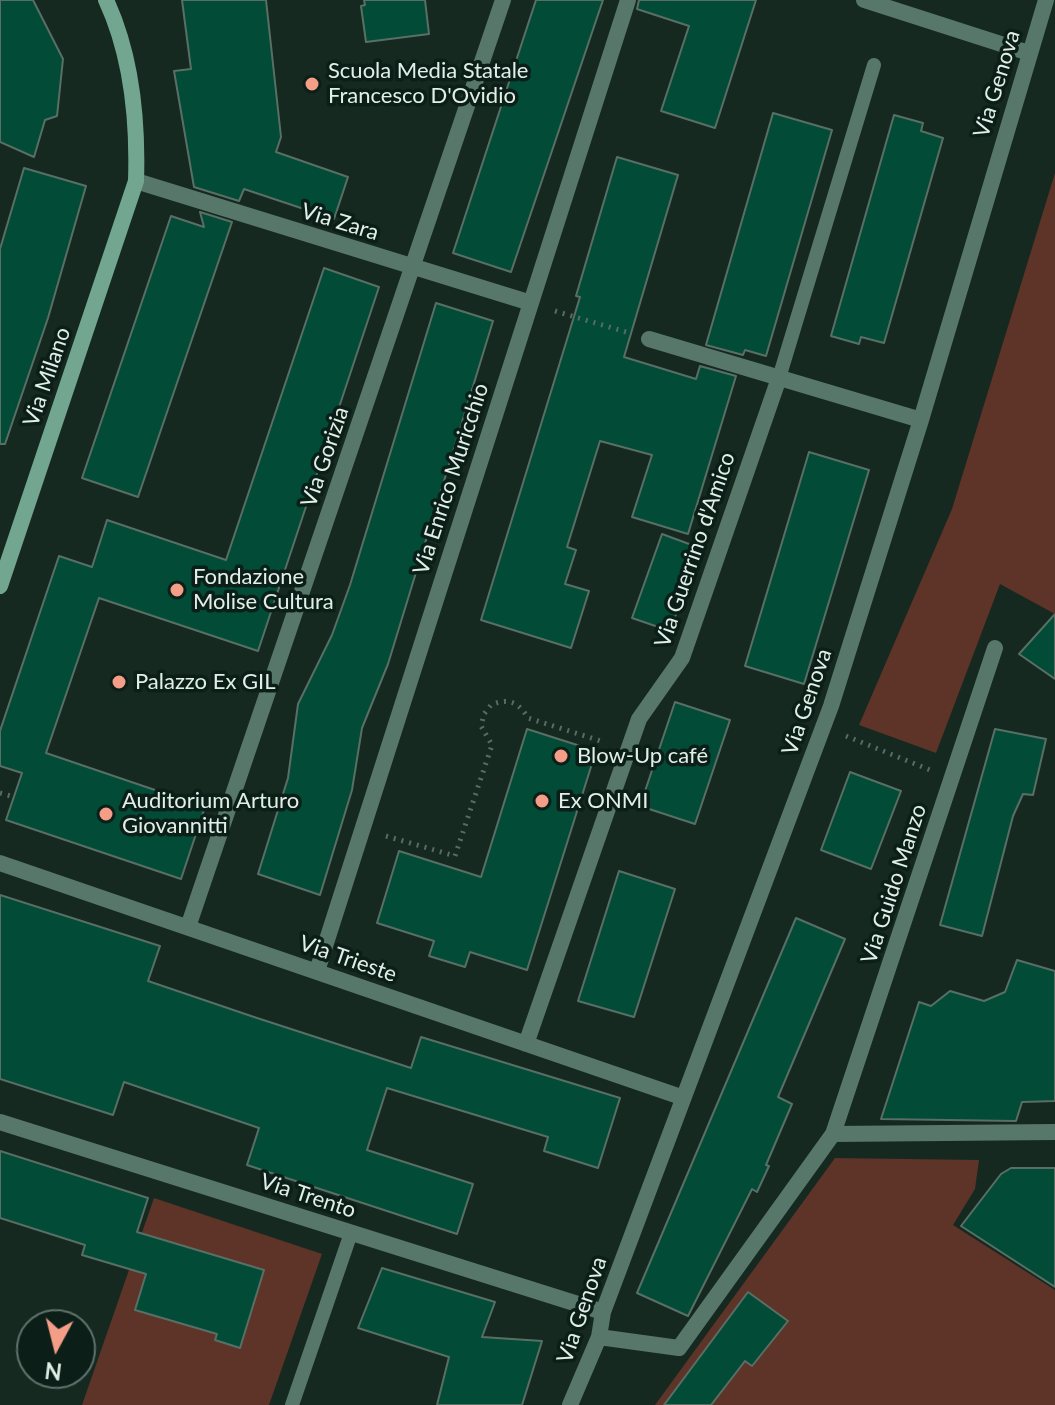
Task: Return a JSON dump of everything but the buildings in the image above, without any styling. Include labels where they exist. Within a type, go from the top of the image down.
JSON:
[{"type":"street","name":"Via Milano","points":[[0,586],[136,181],[138,129],[119,29],[106,0]]},
{"type":"street","name":"Via Gorizia","points":[[188,927],[503,0]]},
{"type":"street","name":"Via Enrico Muricchio","points":[[317,971],[628,0]]},
{"type":"street","points":[[864,0],[891,4],[1029,53]]},
{"type":"street","name":"Via Genova","points":[[570,1405],[599,1337],[603,1312],[681,1097],[823,726],[921,420],[1046,0]]},
{"type":"street","name":"Via Zara","points":[[136,181],[531,303]]},
{"type":"street","points":[[649,339],[921,420]]},
{"type":"street","name":"Via Guerrino d'Amico","points":[[526,1044],[639,719],[682,658],[779,378]]},
{"type":"street","name":"Via Guido Manzo","points":[[599,1337],[679,1348],[833,1134],[995,648]]},
{"type":"street","name":"Via Trieste","points":[[0,863],[681,1097]]},
{"type":"street","name":"Via Trento","points":[[0,1122],[603,1312]]},
{"type":"street","points":[[833,1134],[1055,1132]]},
{"type":"lane","points":[[779,378],[874,65]]},
{"type":"lane","points":[[292,1405],[351,1233]]},
{"type":"path","points":[[531,303],[649,339]]},
{"type":"path","points":[[362,829],[455,856],[492,745],[481,726],[484,714],[501,701],[522,707],[528,718],[628,749]]},
{"type":"path","points":[[823,726],[952,779]]},
{"type":"path","points":[[0,793],[14,797]]},
{"type":"shaded area","points":[[1055,173],[1055,614],[1000,584],[936,753],[859,725],[952,509]]},
{"type":"shaded area","points":[[835,1158],[979,1160],[975,1189],[953,1225],[1055,1290],[1055,1405],[655,1405]]},
{"type":"shaded area","points":[[154,1198],[322,1254],[269,1405],[82,1405],[88,1389],[96,1389],[96,1365]]},
{"type":"place","name":"Scuola Media Statale Francesco D'Ovidio","points":[[312,84]]},
{"type":"place","name":"Fondazione Molise Cultura","points":[[177,590]]},
{"type":"place","name":"Palazzo Ex GIL","points":[[119,682]]},
{"type":"place","name":"Blow-Up café","points":[[561,756]]},
{"type":"place","name":"Ex ONMI","points":[[542,801]]},
{"type":"place","name":"Auditorium Arturo Giovannitti","points":[[106,814]]}]
